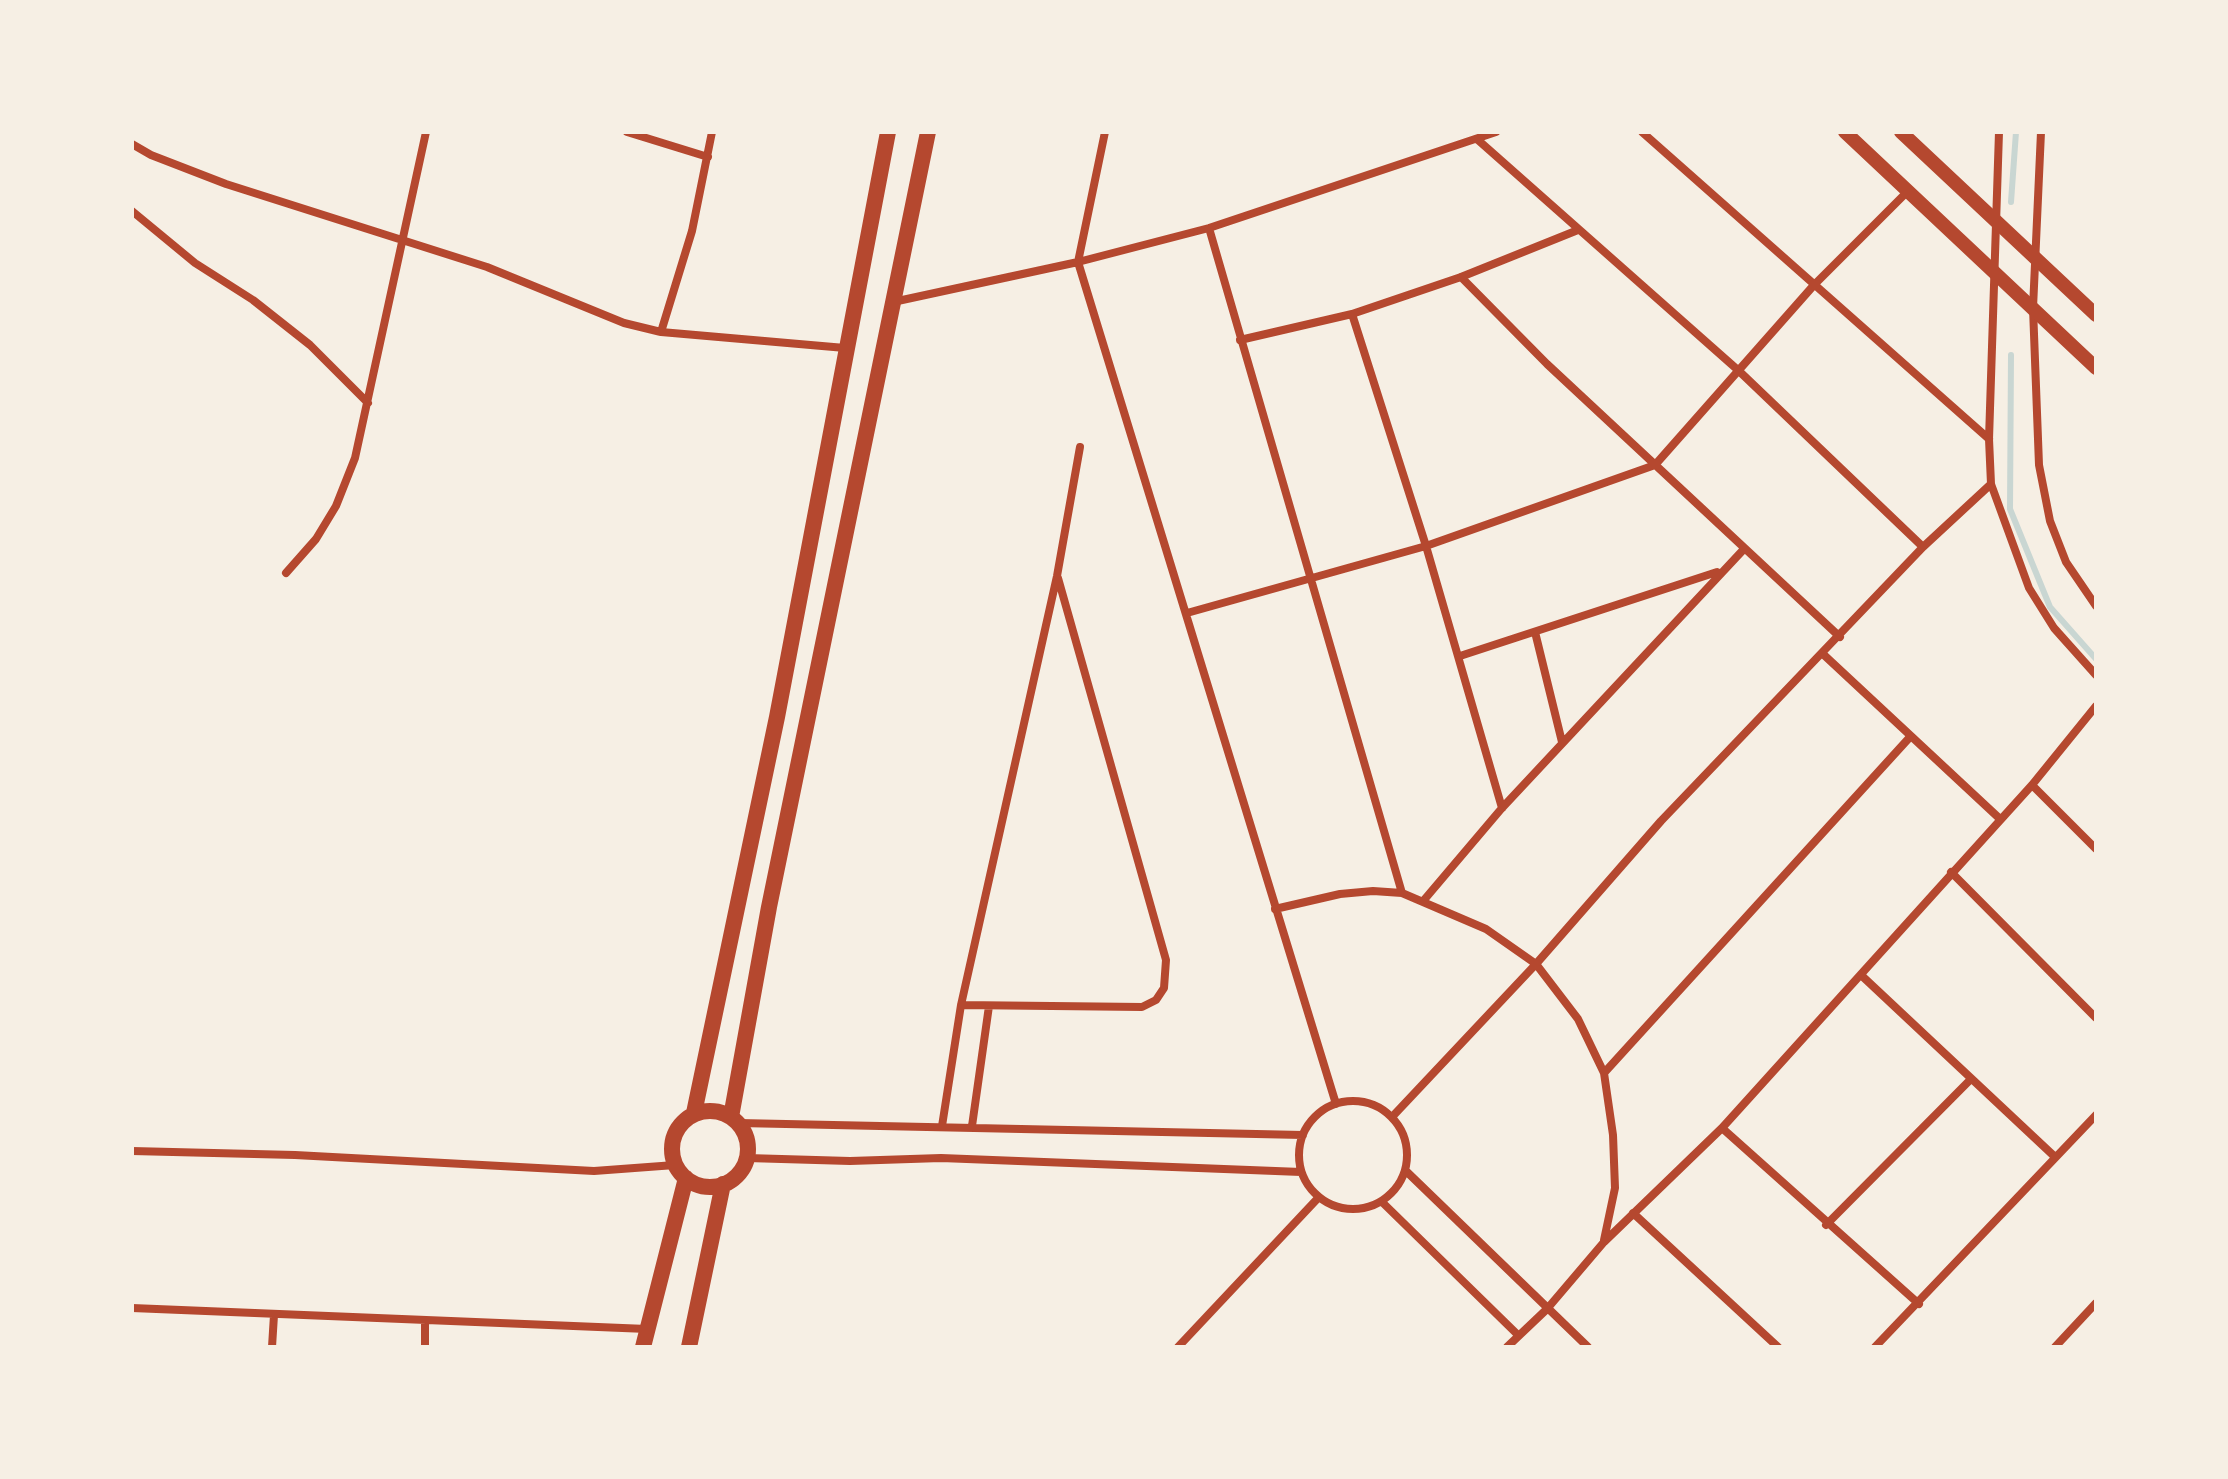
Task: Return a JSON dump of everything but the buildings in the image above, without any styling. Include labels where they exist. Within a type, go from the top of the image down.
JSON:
[{"type":"main road","points":[[694,1113],[777,717],[888,132]]},
{"type":"main road","points":[[735,1120],[769,907],[928,132]]},
{"type":"main road","points":[[643,1347],[680,1172],[673,1137],[681,1123],[694,1113],[713,1111],[735,1120],[746,1137],[747,1158],[740,1172],[723,1184],[704,1186],[680,1172]]},
{"type":"main road","points":[[689,1347],[723,1184]]},
{"type":"street","points":[[286,573],[316,539],[336,506],[355,458],[426,132]]},
{"type":"street","points":[[627,132],[708,157]]},
{"type":"street","points":[[661,332],[692,231],[712,132]]},
{"type":"street","points":[[1105,132],[1078,262],[1336,1104]]},
{"type":"street","points":[[892,302],[1078,262],[1209,228],[1496,132]]},
{"type":"street","points":[[1642,132],[1989,439]]},
{"type":"street","points":[[1845,132],[2096,368]]},
{"type":"street","points":[[1901,132],[2096,315]]},
{"type":"street","points":[[1999,132],[1989,439],[1991,484],[2029,588],[2054,628],[2096,675]]},
{"type":"street","points":[[2041,132],[2033,308],[2039,465],[2050,521],[2066,562],[2096,606]]},
{"type":"street","points":[[1478,140],[1739,371],[1923,547]]},
{"type":"street","points":[[132,144],[151,155],[226,184],[403,237],[487,267],[624,323],[661,332],[845,348]]},
{"type":"street","points":[[1187,613],[1426,546],[1655,465],[1814,285],[1907,192]]},
{"type":"street","points":[[132,211],[195,263],[253,300],[310,345],[368,403]]},
{"type":"street","points":[[1209,228],[1402,893]]},
{"type":"street","points":[[1240,340],[1352,314],[1461,277],[1578,230]]},
{"type":"street","points":[[1461,277],[1655,465],[1840,637]]},
{"type":"street","points":[[1352,314],[1460,656],[1502,808]]},
{"type":"street","points":[[942,1126],[961,1005],[1057,576],[1080,447]]},
{"type":"street","points":[[1392,1117],[1536,964],[1661,821],[1824,655],[1923,547],[1991,484]]},
{"type":"street","points":[[1424,900],[1562,742],[1744,549]]},
{"type":"street","points":[[1460,656],[1720,571]]},
{"type":"street","points":[[961,1005],[1142,1007],[1156,1000],[1164,988],[1166,960],[1057,576]]},
{"type":"street","points":[[1535,632],[1562,742]]},
{"type":"street","points":[[1824,655],[1999,818]]},
{"type":"street","points":[[1507,1347],[1547,1309],[1604,1242],[1722,1128],[2032,785],[2096,706]]},
{"type":"street","points":[[1604,1073],[1910,737]]},
{"type":"street","points":[[2032,785],[2096,849]]},
{"type":"street","points":[[1951,872],[2096,1018]]},
{"type":"street","points":[[1275,909],[1340,894],[1373,891],[1402,893],[1486,929],[1536,964],[1578,1019],[1604,1073],[1615,1188],[1604,1242]]},
{"type":"street","points":[[1861,975],[2054,1156]]},
{"type":"street","points":[[972,1126],[989,1006]]},
{"type":"street","points":[[1826,1225],[1971,1079]]},
{"type":"street","points":[[1363,1102],[1392,1117],[1407,1146],[1406,1171],[1394,1192],[1382,1202],[1353,1210],[1338,1208],[1319,1197],[1301,1172],[1299,1153],[1303,1135],[1314,1118],[1336,1104],[1363,1102]]},
{"type":"street","points":[[1875,1347],[2096,1115]]},
{"type":"street","points":[[735,1120],[836,1127],[972,1126],[1303,1135]]},
{"type":"street","points":[[1722,1128],[1826,1225],[1919,1304]]},
{"type":"street","points":[[132,1151],[680,1172]]},
{"type":"street","points":[[747,1158],[850,1161],[941,1158],[1301,1172]]},
{"type":"street","points":[[1406,1171],[1588,1347]]},
{"type":"street","points":[[1178,1347],[1319,1197]]},
{"type":"street","points":[[1382,1202],[1518,1335]]},
{"type":"street","points":[[1633,1213],[1778,1347]]},
{"type":"street","points":[[2055,1347],[2096,1303]]},
{"type":"street","points":[[132,1308],[425,1323],[647,1329]]},
{"type":"street","points":[[272,1347],[274,1315]]},
{"type":"street","points":[[425,1323],[425,1347]]},
{"type":"waterway","points":[[2011,202],[2016,132]]},
{"type":"waterway","points":[[2011,355],[2010,509],[2050,607],[2096,659]]}]
